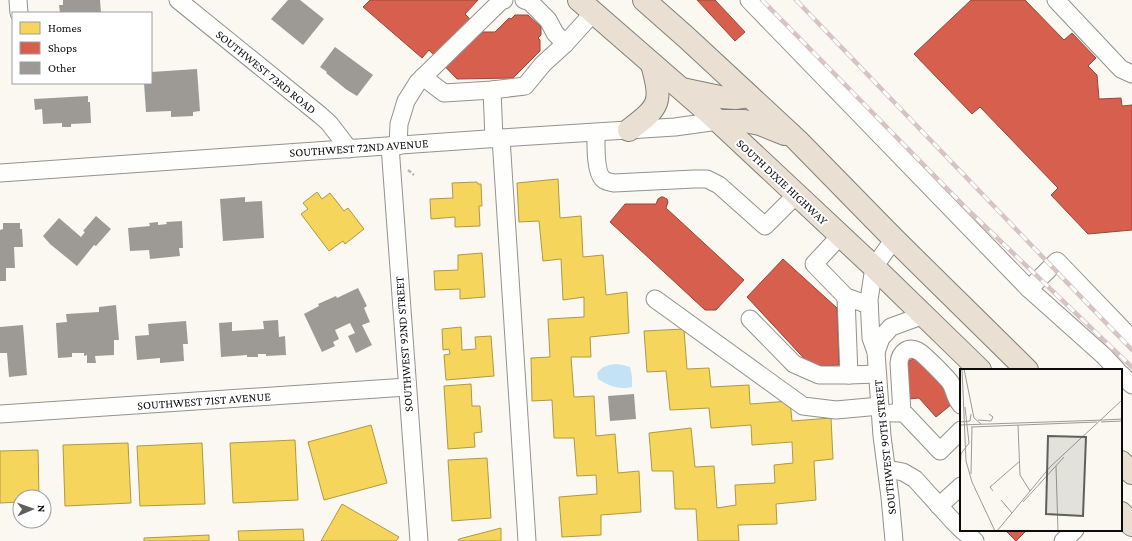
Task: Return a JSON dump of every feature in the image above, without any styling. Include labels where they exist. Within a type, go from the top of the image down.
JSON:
[{"type":"highway","points":[[644,0],[797,140],[894,239],[1026,369]]},
{"type":"highway","name":"SOUTH DIXIE HIGHWAY","points":[[586,6],[718,122],[874,267],[979,369]]},
{"type":"highway","points":[[629,130],[644,119],[656,104],[658,92],[652,64]]},
{"type":"highway","points":[[679,88],[720,97],[735,98],[750,96]]},
{"type":"highway","points":[[718,122],[744,121],[760,124],[797,140]]},
{"type":"highway","points":[[1122,463],[1132,473]]},
{"type":"highway","points":[[1122,514],[1132,525]]},
{"type":"street","points":[[18,0],[19,12]]},
{"type":"street","name":"SOUTHWEST 73RD ROAD","points":[[178,0],[329,123],[349,149]]},
{"type":"street","name":"SOUTHWEST 92ND STREET","points":[[419,541],[407,387],[394,146],[406,102],[418,82],[501,1],[504,0]]},
{"type":"street","points":[[524,0],[530,2],[548,20],[555,33],[565,44]]},
{"type":"street","points":[[749,0],[1029,289],[1104,356],[1116,369]]},
{"type":"street","points":[[1056,0],[1121,69],[1132,74]]},
{"type":"street","points":[[423,77],[444,93],[525,86],[543,64],[565,44],[586,6]]},
{"type":"street","points":[[492,90],[498,139],[528,541]]},
{"type":"street","name":"SOUTHWEST 72ND AVENUE","points":[[0,173],[676,127],[718,122]]},
{"type":"street","points":[[596,132],[598,171],[602,178],[607,182],[614,183],[708,179],[719,185],[765,226],[796,195]]},
{"type":"street","points":[[840,236],[814,264],[846,297],[869,305]]},
{"type":"street","name":"SOUTHWEST 90TH STREET","points":[[894,239],[874,267],[869,305],[871,338],[876,352],[882,436],[887,469],[894,541]]},
{"type":"street","points":[[1029,289],[1057,260],[1132,339]]},
{"type":"street","points":[[846,297],[849,375]]},
{"type":"street","points":[[655,299],[804,406],[836,410],[880,410],[902,413],[906,415],[940,451],[960,431]]},
{"type":"street","name":"SOUTHWEST 90TH STREET","points":[[876,352],[881,338],[891,327],[924,315]]},
{"type":"street","points":[[750,318],[794,364],[819,375],[877,374]]},
{"type":"street","points":[[902,413],[898,363],[901,354],[912,349],[920,352],[950,382],[960,404]]},
{"type":"street","points":[[1122,375],[1132,385]]},
{"type":"street","name":"SOUTHWEST 71ST AVENUE","points":[[0,414],[407,387]]},
{"type":"street","points":[[887,469],[903,472],[915,479],[960,527]]},
{"type":"street","points":[[939,506],[960,487]]},
{"type":"street","points":[[964,531],[974,541]]},
{"type":"street","points":[[1063,541],[1073,531]]},
{"type":"path","points":[[406,169],[414,175]]},
{"type":"water","points":[[616,364],[630,367],[632,387],[614,387],[598,379],[597,373],[603,367]]},
{"type":"building: Homes","points":[[558,179],[560,218],[581,216],[583,257],[603,255],[606,295],[627,292],[629,333],[590,337],[591,357],[571,357],[574,397],[594,396],[596,436],[615,434],[618,473],[639,471],[641,512],[601,515],[601,535],[562,537],[559,497],[597,494],[596,475],[577,476],[574,438],[554,438],[552,400],[532,401],[531,358],[550,357],[548,319],[584,317],[584,297],[563,300],[561,259],[543,261],[539,221],[519,222],[517,183]]},
{"type":"building: Homes","points":[[477,182],[478,184],[481,184],[482,206],[479,206],[480,226],[455,227],[455,217],[431,219],[430,199],[453,198],[452,183]]},
{"type":"building: Homes","points":[[317,192],[322,199],[330,193],[344,211],[348,208],[364,229],[345,244],[343,241],[329,251],[301,214],[308,209],[303,203]]},
{"type":"building: Homes","points":[[482,253],[485,297],[460,299],[460,289],[435,290],[434,271],[458,270],[458,255]]},
{"type":"building: Homes","points":[[461,327],[462,350],[476,349],[475,337],[491,336],[494,376],[446,380],[444,355],[450,354],[449,349],[443,350],[442,329]]},
{"type":"building: Homes","points":[[684,329],[687,369],[709,368],[711,387],[749,385],[750,404],[790,401],[792,421],[831,418],[833,459],[814,461],[816,500],[776,504],[777,524],[738,525],[739,541],[698,541],[696,509],[675,509],[673,471],[652,471],[649,433],[691,428],[695,467],[714,466],[717,508],[736,505],[735,485],[775,483],[774,465],[793,463],[792,442],[752,445],[751,425],[711,428],[709,408],[670,410],[666,371],[647,372],[644,331]]},
{"type":"building: Homes","points":[[471,384],[472,406],[480,406],[482,432],[474,433],[475,447],[448,449],[444,386]]},
{"type":"building: Homes","points":[[371,425],[387,483],[324,500],[308,442]]},
{"type":"building: Homes","points":[[295,440],[298,500],[233,503],[230,443]]},
{"type":"building: Homes","points":[[128,443],[131,503],[65,506],[63,445]]},
{"type":"building: Homes","points":[[202,443],[205,504],[140,506],[137,446]]},
{"type":"building: Homes","points":[[38,450],[39,489],[12,489],[12,502],[0,503],[0,451]]},
{"type":"building: Homes","points":[[487,458],[491,518],[452,521],[448,460]]},
{"type":"building: Homes","points":[[342,504],[399,537],[396,541],[321,541]]},
{"type":"building: Homes","points":[[501,528],[501,541],[458,541],[459,539]]},
{"type":"building: Homes","points":[[303,529],[304,541],[239,541],[238,531]]},
{"type":"building: Homes","points":[[209,535],[209,541],[144,541],[144,538]]},
{"type":"building: Shops","points":[[370,0],[478,0],[465,14],[483,32],[495,32],[509,18],[511,19],[515,15],[528,15],[541,27],[541,35],[538,38],[540,40],[540,51],[513,78],[457,79],[429,50],[422,58],[363,7]]},
{"type":"building: Shops","points":[[697,0],[715,0],[745,32],[735,41]]},
{"type":"building: Shops","points":[[971,0],[1025,0],[1064,40],[1072,33],[1096,58],[1088,66],[1097,75],[1099,99],[1121,98],[1122,106],[1132,105],[1132,230],[1088,234],[1051,195],[1058,188],[980,107],[972,114],[914,54]]},
{"type":"building: Shops","points":[[661,197],[667,199],[668,202],[666,208],[744,280],[716,310],[705,310],[610,222],[625,204],[656,204],[658,199]]},
{"type":"building: Shops","points":[[783,259],[837,308],[839,365],[812,367],[747,297]]},
{"type":"building: Shops","points":[[919,357],[947,386],[952,404],[936,417],[919,398],[909,399],[908,361]]},
{"type":"building: Shops","points":[[1006,531],[1026,531],[1016,541]]},
{"type":"building: Other","points":[[63,0],[100,0],[101,12],[60,12],[59,5],[63,5]]},
{"type":"building: Other","points":[[288,0],[300,0],[324,19],[303,45],[271,19]]},
{"type":"building: Other","points":[[335,47],[373,75],[357,96],[347,90],[320,67]]},
{"type":"building: Other","points":[[197,69],[200,111],[193,112],[193,116],[171,117],[171,111],[146,112],[144,84],[152,84],[152,72]]},
{"type":"building: Other","points":[[88,96],[88,102],[90,102],[91,123],[71,124],[71,127],[62,127],[62,123],[43,124],[42,109],[35,110],[34,99]]},
{"type":"building: Other","points":[[245,197],[245,202],[262,201],[264,238],[223,241],[220,199]]},
{"type":"building: Other","points":[[96,216],[111,229],[96,246],[94,245],[77,266],[50,244],[43,236],[59,218],[81,237],[85,232],[83,231]]},
{"type":"building: Other","points":[[182,221],[183,248],[179,248],[180,256],[150,259],[149,250],[130,251],[128,228],[150,226],[149,223],[158,222],[158,225],[167,224],[166,222]]},
{"type":"building: Other","points":[[3,223],[20,223],[20,229],[22,229],[23,247],[14,247],[15,268],[6,268],[6,281],[0,281],[0,230],[3,229]]},
{"type":"building: Other","points":[[358,288],[367,306],[364,308],[370,322],[362,325],[372,345],[356,353],[348,336],[355,333],[350,323],[335,330],[339,339],[333,342],[335,346],[322,352],[304,314],[319,306],[318,304],[336,296],[337,298]]},
{"type":"building: Other","points":[[116,305],[119,340],[114,340],[114,355],[95,356],[96,363],[87,363],[87,355],[84,356],[84,353],[72,353],[72,357],[58,358],[56,323],[67,322],[66,314],[99,312],[99,307]]},
{"type":"building: Other","points":[[278,320],[279,337],[285,336],[286,355],[266,356],[266,354],[258,354],[258,357],[247,357],[247,355],[221,357],[219,323],[232,322],[232,331],[264,329],[263,321]]},
{"type":"building: Other","points":[[186,321],[188,344],[183,344],[184,361],[160,363],[160,358],[137,360],[135,336],[149,335],[148,324]]},
{"type":"building: Other","points":[[23,325],[27,375],[9,377],[7,353],[0,353],[0,327]]},
{"type":"building: Other","points":[[634,394],[636,419],[610,421],[608,396]]},
{"type":"railway","points":[[762,0],[968,210],[1132,367]]},
{"type":"railway","points":[[796,0],[1132,350]]}]
